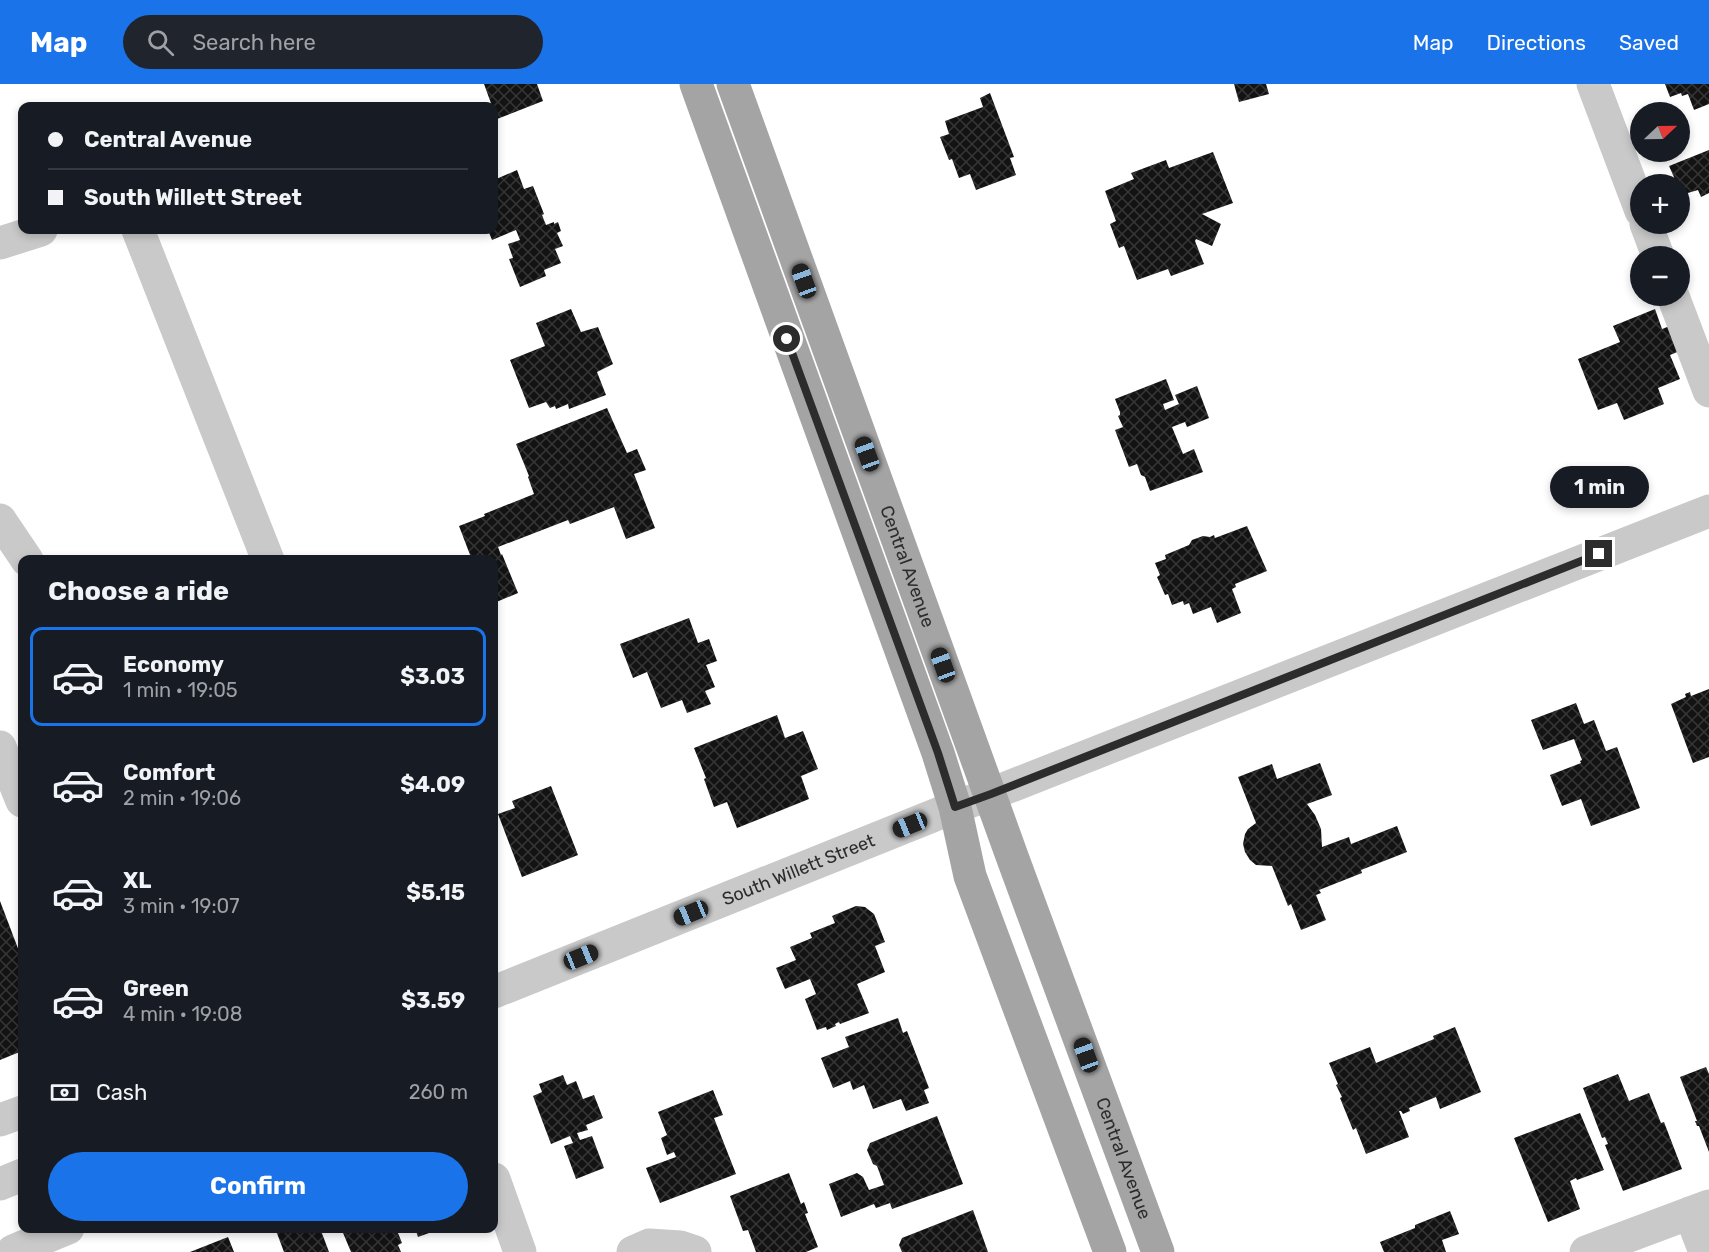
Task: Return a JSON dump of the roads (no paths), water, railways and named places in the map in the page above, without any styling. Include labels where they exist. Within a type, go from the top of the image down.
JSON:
[{"type":"main road","name":"Central Avenue","points":[[696,84],[938,753],[955,807],[970,876],[1110,1252]]},
{"type":"main road","name":"Central Avenue","points":[[733,84],[1017,870],[1158,1252]]},
{"type":"street","points":[[1593,84],[1630,182]]},
{"type":"street","points":[[0,243],[28,234]]},
{"type":"street","points":[[140,234],[266,555]]},
{"type":"street","points":[[1677,306],[1709,391]]},
{"type":"street","points":[[818,424],[851,412]]},
{"type":"street","name":"South Willett Street","points":[[498,990],[955,807],[1709,511]]},
{"type":"street","points":[[0,520],[24,555]]},
{"type":"street","points":[[0,747],[18,791]]},
{"type":"street","points":[[0,1120],[18,1113]]},
{"type":"street","points":[[0,1184],[18,1177]]},
{"type":"street","points":[[498,1190],[520,1252]]},
{"type":"street","points":[[1586,1252],[1700,1210],[1705,1252]]},
{"type":"street","points":[[13,1251],[56,1233]]},
{"type":"street","points":[[633,1252],[649,1245],[680,1247],[695,1252]]}]
